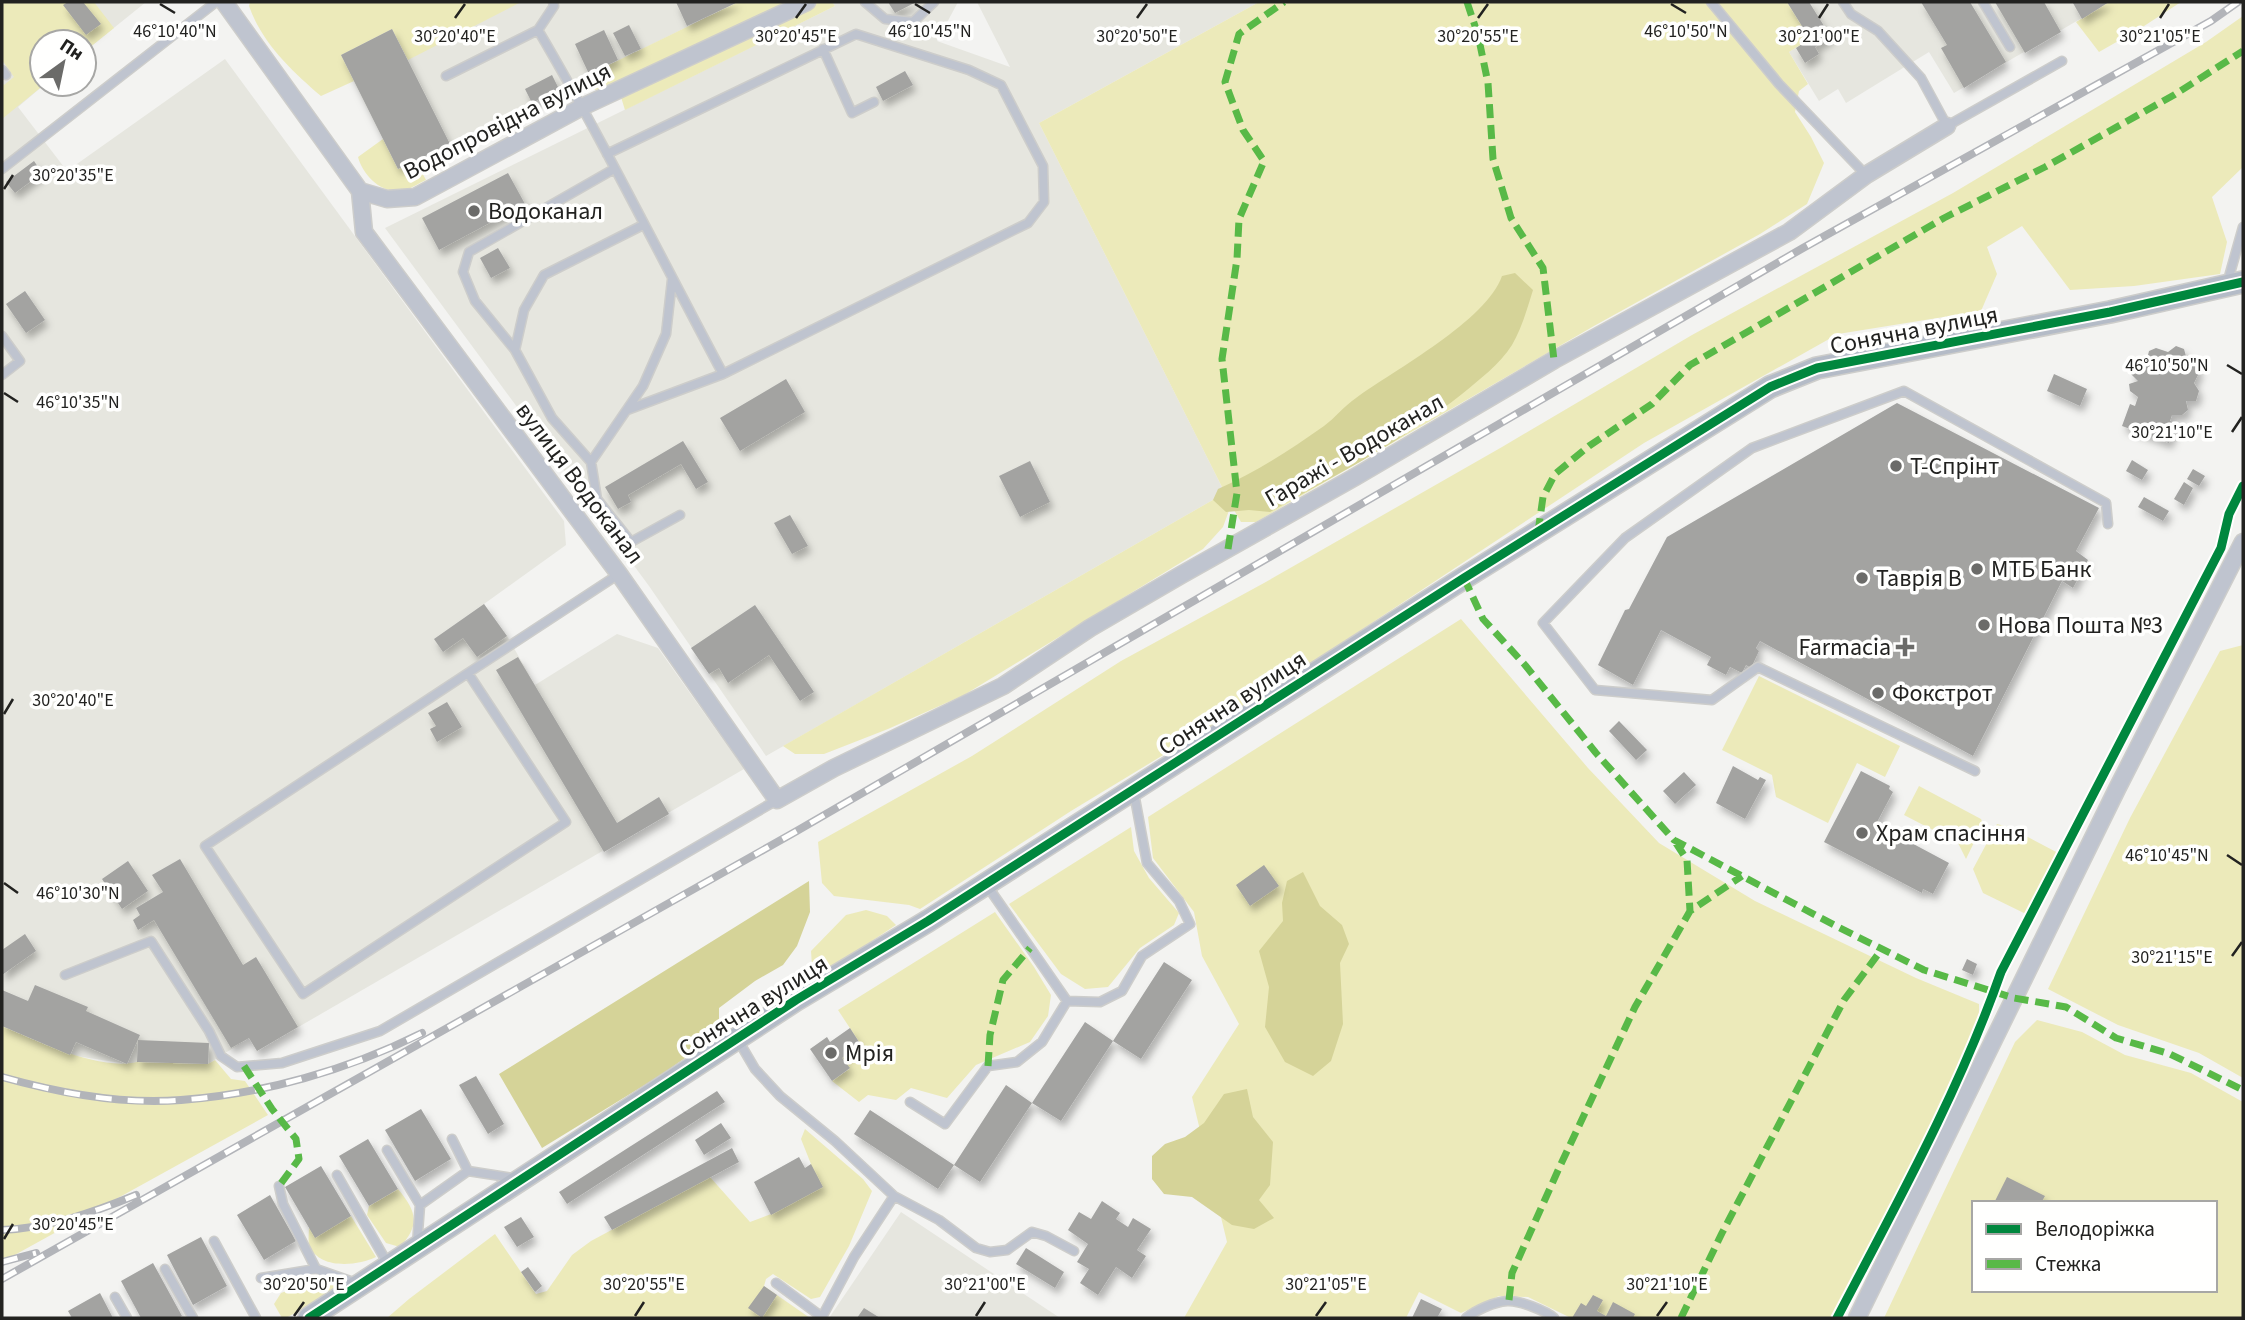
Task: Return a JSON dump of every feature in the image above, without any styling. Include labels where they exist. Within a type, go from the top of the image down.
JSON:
[{"type":"street","points":[[224,2],[360,191]]},
{"type":"street","name":"Водопровідна вулиця","points":[[360,191],[387,199],[415,197],[582,107],[807,2]]},
{"type":"street","name":"Гаражі - Водоканал","points":[[777,800],[834,768],[1003,686],[1090,628],[1554,360],[1789,232],[1866,175],[1947,126]]},
{"type":"street","name":"вулиця Водоканал","points":[[360,191],[364,232],[620,574],[777,800]]},
{"type":"street","name":"Сонячна вулиця","points":[[309,1318],[737,1037],[986,884],[1464,578],[1770,387],[1817,368],[2110,312],[2235,284]]},
{"type":"street","points":[[1857,1318],[2117,789],[2243,542]]},
{"type":"lane","points":[[2,169],[216,2]]},
{"type":"lane","points":[[446,76],[538,30],[554,6],[553,2]]},
{"type":"lane","points":[[865,2],[885,19],[913,22],[934,2]]},
{"type":"lane","points":[[1711,2],[1779,84],[1866,175]]},
{"type":"lane","points":[[1843,2],[1851,14],[1878,31],[1921,78],[1947,126],[2062,61]]},
{"type":"lane","points":[[1983,2],[2010,47]]},
{"type":"lane","points":[[538,30],[582,107],[723,374]]},
{"type":"lane","points":[[607,154],[856,34],[969,70],[1001,85],[1043,166],[1044,202],[1028,223],[723,374],[626,410]]},
{"type":"lane","points":[[823,49],[852,113],[874,102]]},
{"type":"lane","points":[[614,169],[469,252],[463,272],[475,301],[515,350],[552,418],[591,462],[597,499],[631,542],[680,515]]},
{"type":"lane","points":[[515,350],[524,310],[544,275],[643,225]]},
{"type":"lane","points":[[2235,284],[2243,227]]},
{"type":"lane","points":[[591,462],[643,386],[666,334],[673,280]]},
{"type":"lane","points":[[2,336],[20,361],[2,374]]},
{"type":"lane","points":[[1975,771],[1758,667],[1712,700],[1595,690],[1543,623],[1625,538],[1752,448],[1904,391],[2106,503],[2108,524]]},
{"type":"lane","points":[[468,673],[566,822],[303,994],[205,846],[468,673],[620,574]]},
{"type":"lane","points":[[1067,1001],[1100,1002],[1122,991],[1142,956],[1190,924],[1179,901],[1147,863],[1133,790]]},
{"type":"lane","points":[[65,975],[151,941],[209,1031],[221,1056],[237,1067],[282,1063],[380,1031],[777,800]]},
{"type":"lane","points":[[986,884],[1067,1001]]},
{"type":"lane","points":[[909,1102],[944,1124],[988,1066],[1017,1062],[1042,1042],[1067,1001]]},
{"type":"lane","points":[[737,1037],[755,1069],[780,1096],[835,1141],[894,1196],[939,1220],[976,1248],[990,1252],[1007,1250],[1032,1232],[1046,1236],[1074,1251]]},
{"type":"lane","points":[[452,1139],[468,1171]]},
{"type":"lane","points":[[387,1150],[420,1205],[417,1248]]},
{"type":"lane","points":[[420,1205],[468,1171],[521,1180]]},
{"type":"lane","points":[[337,1175],[389,1266]]},
{"type":"lane","points":[[279,1186],[283,1204],[316,1269]]},
{"type":"lane","points":[[776,1283],[822,1318],[854,1257],[894,1196]]},
{"type":"lane","points":[[214,1241],[256,1318]]},
{"type":"lane","points":[[165,1269],[193,1318]]},
{"type":"lane","points":[[261,1279],[316,1269],[361,1284]]},
{"type":"lane","points":[[115,1297],[127,1318]]},
{"type":"lane","points":[[1466,1318],[1474,1312],[1508,1300],[1547,1311],[1554,1318]]},
{"type":"shaded area","points":[[2,2],[146,2],[98,41],[98,28],[28,28],[29,98],[18,107],[67,171],[225,59],[564,521],[566,545],[484,604],[507,636],[535,685],[617,634],[658,648],[744,769],[257,1051],[249,1038],[208,1064],[127,1064],[70,1055],[2,1026]]},
{"type":"shaded area","points":[[2,2],[94,2],[114,28],[98,41],[98,28],[28,28],[28,98],[2,119],[2,82],[4,85],[14,77],[2,60]]},
{"type":"shaded area","points":[[250,2],[521,2],[408,60],[392,29],[341,55],[354,81],[321,96],[270,44],[255,19]]},
{"type":"shaded area","points":[[314,2],[738,2],[398,169]]},
{"type":"shaded area","points":[[738,2],[790,2],[661,63],[596,90],[576,81]]},
{"type":"shaded area","points":[[819,2],[832,2],[835,6],[625,110],[621,97]]},
{"type":"shaded area","name":"Водоканал","points":[[832,2],[958,2],[937,41],[1010,67],[977,2],[1259,2],[1039,123],[1225,493],[766,756],[649,586],[385,228],[835,6]]},
{"type":"shaded area","points":[[1259,2],[1787,2],[1810,39],[1789,52],[1808,84],[1799,91],[1795,112],[1824,163],[1807,204],[1760,234],[1594,326],[1256,522],[1241,522],[1231,505],[1223,527],[1203,549],[964,695],[824,754],[795,754],[783,746],[1225,493],[1039,123]]},
{"type":"shaded area","points":[[1787,2],[2109,2],[1954,93],[1929,52],[1846,103],[1838,89],[1819,101],[1789,52],[1810,39]]},
{"type":"shaded area","points":[[2109,2],[2181,2],[2099,52],[2076,22]]},
{"type":"shaded area","points":[[2243,16],[2243,167],[2212,197],[2227,242],[2220,274],[2134,286],[2070,290],[2022,226],[1987,247],[1997,274],[1981,311],[1838,334],[1644,443],[1272,689],[1071,811],[920,909],[909,905],[834,896],[822,883],[818,842],[972,756],[1121,661],[1264,583],[1692,335],[1953,193],[2206,42]]},
{"type":"shaded area","points":[[383,139],[398,169],[416,161],[426,180],[397,191],[375,183],[364,171],[358,157]]},
{"type":"shaded area","points":[[1515,273],[1533,290],[1512,345],[1489,371],[1440,411],[1369,457],[1270,512],[1226,512],[1213,500],[1218,489],[1298,444],[1328,423],[1356,398],[1438,343],[1478,310],[1493,293],[1502,276]]},
{"type":"shaded area","points":[[1461,619],[1588,768],[1659,843],[1755,901],[1916,978],[1979,1004],[1979,1024],[1890,1209],[1833,1318],[1571,1318],[1528,1297],[1499,1296],[1461,1313],[1419,1292],[1406,1318],[1184,1318],[1227,1242],[1192,1097],[1239,1024],[1202,956],[1194,912],[1153,858],[1148,817]]},
{"type":"shaded area","points":[[2243,645],[2243,1078],[2199,1053],[2118,1025],[2048,989],[2130,818],[2220,651]]},
{"type":"shaded area","points":[[1759,676],[1900,746],[1885,777],[1857,763],[1828,823],[1776,797],[1772,775],[1722,750]]},
{"type":"shaded area","points":[[1919,786],[1981,819],[1983,824],[1966,859],[1958,843],[1904,815]]},
{"type":"shaded area","points":[[1997,824],[2009,827],[2060,854],[2028,915],[1983,893],[1973,869]]},
{"type":"shaded area","points":[[1131,827],[1134,851],[1149,878],[1179,913],[1174,925],[1140,948],[1108,987],[1085,989],[1061,974],[1009,904]]},
{"type":"shaded area","points":[[1303,872],[1320,906],[1342,925],[1349,944],[1340,963],[1343,1024],[1331,1061],[1313,1076],[1285,1062],[1265,1027],[1269,987],[1259,951],[1283,921],[1282,903],[1287,881]]},
{"type":"shaded area","points":[[809,881],[810,912],[797,946],[783,965],[755,981],[719,1008],[719,1034],[661,1075],[542,1148],[499,1074]]},
{"type":"shaded area","points":[[866,910],[887,916],[896,925],[822,974],[812,966],[811,951],[846,915]]},
{"type":"shaded area","points":[[995,912],[1051,995],[1048,1016],[1030,1042],[976,1065],[947,1098],[911,1088],[896,1100],[868,1095],[859,1102],[832,1081],[849,1069],[842,1058],[861,1045],[838,1010]]},
{"type":"shaded area","points":[[2037,1020],[2082,1032],[2125,1055],[2191,1073],[2243,1102],[2243,1318],[1884,1318],[2015,1042]]},
{"type":"shaded area","points":[[2,1026],[68,1053],[105,1062],[208,1064],[215,1060],[231,1079],[245,1081],[268,1115],[2,1262]]},
{"type":"shaded area","points":[[1247,1089],[1253,1117],[1273,1142],[1270,1185],[1259,1200],[1274,1218],[1254,1229],[1232,1225],[1192,1197],[1164,1194],[1152,1179],[1152,1156],[1165,1144],[1185,1137],[1204,1123],[1224,1094]]},
{"type":"shaded area","points":[[805,1129],[863,1179],[872,1191],[849,1246],[820,1297],[811,1299],[773,1274],[766,1279],[764,1286],[810,1318],[387,1318],[495,1234],[536,1294],[547,1291],[572,1255],[591,1241],[710,1177],[750,1222],[771,1214],[811,1164],[801,1139]]},
{"type":"shaded area","points":[[398,1189],[409,1204],[414,1218],[411,1231],[400,1247],[386,1243],[367,1215],[369,1206]]},
{"type":"shaded area","points":[[901,1212],[1060,1318],[829,1318]]},
{"type":"shaded area","points":[[351,1216],[376,1257],[349,1264],[321,1259],[309,1245],[309,1227],[315,1237]]},
{"type":"shaded area","points":[[328,1279],[338,1281],[331,1293],[282,1318],[274,1304],[281,1293]]},
{"type":"building","points":[[68,2],[83,2],[101,24],[96,28],[81,28],[63,5]]},
{"type":"building","points":[[676,2],[738,2],[687,26]]},
{"type":"building","points":[[888,2],[916,2],[895,13]]},
{"type":"building","points":[[1787,2],[1809,2],[1831,37],[1815,47],[1819,54],[1805,63],[1796,48],[1810,39]]},
{"type":"building","points":[[1921,2],[1970,2],[2006,62],[1964,88],[1941,48],[1947,45]]},
{"type":"building","points":[[1995,2],[2044,2],[2061,32],[2025,53]]},
{"type":"building","points":[[2109,2],[2082,19],[2073,3]]},
{"type":"building","points":[[629,25],[641,49],[625,56],[613,33]]},
{"type":"building","points":[[392,29],[450,144],[398,169],[341,55]]},
{"type":"building","points":[[604,30],[618,60],[589,74],[575,44]]},
{"type":"building","points":[[905,71],[913,85],[883,101],[876,87]]},
{"type":"building","points":[[552,75],[559,89],[532,103],[525,89]]},
{"type":"building","points":[[34,161],[42,173],[15,193],[6,182]]},
{"type":"building","name":"Водоканал","points":[[508,173],[525,204],[439,250],[422,218]]},
{"type":"building","points":[[498,248],[510,268],[491,278],[480,258]]},
{"type":"building","points":[[25,291],[45,320],[26,333],[6,304]]},
{"type":"building","points":[[2176,346],[2184,349],[2187,360],[2198,366],[2199,373],[2194,383],[2199,391],[2196,401],[2186,401],[2188,410],[2182,415],[2172,415],[2170,421],[2177,423],[2169,443],[2122,426],[2130,404],[2135,406],[2138,397],[2130,391],[2129,384],[2138,381],[2131,374],[2137,365],[2146,363],[2149,351],[2156,348],[2168,352]]},
{"type":"building","points":[[2054,374],[2087,389],[2080,406],[2047,391]]},
{"type":"building","points":[[786,379],[805,412],[740,451],[720,418]]},
{"type":"building","name":"Таврія В","points":[[1897,403],[2099,508],[2076,551],[2088,560],[2073,588],[2062,581],[1973,756],[1760,641],[1756,648],[1759,651],[1751,668],[1746,665],[1742,673],[1730,667],[1726,675],[1707,665],[1711,657],[1661,630],[1633,685],[1598,665],[1625,610],[1629,609],[1667,537]]},
{"type":"building","points":[[683,441],[708,482],[696,489],[681,464],[628,495],[631,502],[618,509],[605,487]]},
{"type":"building","points":[[2132,460],[2148,470],[2142,480],[2126,471]]},
{"type":"building","points":[[1030,461],[1050,502],[1020,517],[999,476]]},
{"type":"building","points":[[2193,469],[2205,476],[2199,486],[2187,479]]},
{"type":"building","points":[[2184,482],[2193,488],[2184,505],[2174,499]]},
{"type":"building","points":[[2144,497],[2169,511],[2163,521],[2138,507]]},
{"type":"building","points":[[790,515],[808,546],[792,554],[774,523]]},
{"type":"building","points":[[484,604],[507,636],[477,657],[463,638],[443,652],[434,639]]},
{"type":"building","points":[[755,605],[814,692],[800,701],[769,655],[728,683],[719,668],[709,674],[691,648]]},
{"type":"building","points":[[518,657],[617,823],[659,797],[669,814],[604,852],[496,670]]},
{"type":"building","points":[[447,702],[462,727],[437,742],[430,729],[436,726],[428,713]]},
{"type":"building","points":[[1619,721],[1647,750],[1636,760],[1609,731]]},
{"type":"building","points":[[1733,766],[1758,780],[1760,777],[1766,780],[1745,819],[1716,803]]},
{"type":"building","name":"Храм спасіння","points":[[1861,771],[1890,786],[1889,789],[1893,792],[1876,824],[1949,863],[1933,894],[1923,889],[1922,893],[1824,842]]},
{"type":"building","points":[[1684,772],[1696,785],[1675,804],[1663,791]]},
{"type":"building","points":[[180,859],[243,965],[256,957],[298,1027],[257,1051],[249,1038],[231,1048],[154,920],[138,930],[133,920],[140,915],[136,908],[163,892],[152,875]]},
{"type":"building","points":[[128,861],[148,891],[122,909],[102,879]]},
{"type":"building","points":[[1264,865],[1279,886],[1250,906],[1236,885]]},
{"type":"building","points":[[25,934],[36,951],[2,975],[2,950]]},
{"type":"building","points":[[1967,959],[1977,964],[1973,975],[1962,970]]},
{"type":"building","points":[[1164,962],[1192,980],[1141,1059],[1113,1041]]},
{"type":"building","points":[[35,985],[88,1007],[86,1011],[140,1035],[127,1064],[76,1042],[70,1055],[2,1026],[2,990],[28,1001]]},
{"type":"building","points":[[1085,1022],[1113,1041],[1061,1121],[1032,1103]]},
{"type":"building","name":"Мрія","points":[[850,1028],[861,1045],[842,1058],[850,1068],[832,1081],[810,1049],[827,1037],[830,1042]]},
{"type":"building","points":[[138,1040],[209,1043],[208,1064],[137,1062]]},
{"type":"building","points":[[476,1076],[504,1124],[488,1134],[459,1085]]},
{"type":"building","points":[[1006,1085],[1032,1103],[980,1182],[954,1165]]},
{"type":"building","points":[[717,1091],[725,1102],[567,1204],[559,1192]]},
{"type":"building","points":[[421,1109],[451,1159],[415,1181],[385,1130]]},
{"type":"building","points":[[870,1110],[954,1165],[938,1189],[854,1134]]},
{"type":"building","points":[[721,1123],[731,1138],[704,1155],[695,1140]]},
{"type":"building","points":[[368,1139],[398,1189],[369,1206],[339,1156]]},
{"type":"building","points":[[732,1148],[739,1162],[612,1230],[604,1217]]},
{"type":"building","points":[[799,1157],[805,1168],[811,1164],[823,1187],[771,1215],[754,1182]]},
{"type":"building","points":[[321,1166],[351,1216],[315,1238],[285,1187]]},
{"type":"building","points":[[2007,1177],[2045,1196],[2042,1201],[1995,1201]]},
{"type":"building","points":[[270,1195],[296,1241],[264,1260],[237,1215]]},
{"type":"building","points":[[1102,1201],[1120,1213],[1116,1219],[1128,1227],[1133,1218],[1151,1229],[1137,1250],[1146,1256],[1132,1278],[1116,1267],[1098,1295],[1080,1283],[1089,1269],[1077,1262],[1088,1244],[1068,1230],[1079,1212],[1091,1219]]},
{"type":"building","points":[[521,1217],[534,1237],[517,1247],[504,1227]]},
{"type":"building","points":[[201,1237],[227,1286],[193,1305],[167,1255]]},
{"type":"building","points":[[1026,1248],[1064,1272],[1055,1288],[1016,1264]]},
{"type":"building","points":[[153,1263],[182,1316],[178,1318],[141,1318],[121,1281]]},
{"type":"building","points":[[528,1267],[542,1286],[535,1292],[521,1272]]},
{"type":"building","points":[[764,1286],[777,1295],[762,1318],[748,1308]]},
{"type":"building","points":[[100,1293],[113,1318],[72,1318],[68,1311]]},
{"type":"building","points":[[1593,1295],[1603,1300],[1597,1311],[1606,1316],[1613,1302],[1635,1314],[1633,1318],[1572,1318],[1581,1303],[1586,1306]]},
{"type":"building","points":[[1421,1299],[1442,1309],[1437,1318],[1412,1318]]},
{"type":"building","points":[[864,1308],[880,1318],[857,1318]]},
{"type":"railway","points":[[2,1279],[795,832],[1803,248],[2211,21],[2238,2]]},
{"type":"railway","points":[[2,1077],[68,1093],[113,1099],[158,1101],[212,1097],[274,1086],[335,1069],[422,1033]]},
{"type":"railway","points":[[2,1230],[37,1226],[70,1218],[136,1195]]},
{"type":"railway","points":[[2,1262],[36,1253]]},
{"type":"marked path","points":[[1228,549],[1237,493],[1222,359],[1237,259],[1239,219],[1264,161],[1243,130],[1225,82],[1239,34],[1284,2]]},
{"type":"marked path","points":[[1467,2],[1478,35],[1488,83],[1493,159],[1511,218],[1543,268],[1554,360]]},
{"type":"marked path","points":[[1538,532],[1543,497],[1555,474],[1589,446],[1652,404],[1690,365],[1944,218],[2045,167],[2174,95],[2243,51]]},
{"type":"marked path","points":[[1464,578],[1483,619],[1525,665],[1596,753],[1674,840],[1924,970],[2014,998],[2066,1007],[2116,1038],[2170,1054],[2243,1090]]},
{"type":"marked path","points":[[1676,843],[1687,860],[1690,911]]},
{"type":"marked path","points":[[1509,1300],[1512,1273],[1635,1007],[1690,911],[1742,876]]},
{"type":"marked path","points":[[988,1066],[990,1035],[1003,980],[1030,948]]},
{"type":"marked path","points":[[1681,1318],[1722,1233],[1844,1000],[1882,949]]},
{"type":"marked path","points":[[244,1066],[272,1109],[296,1139],[299,1159],[279,1186]]},
{"type":"cycle path","points":[[309,1318],[796,1000],[928,921],[1464,578],[1770,387],[1817,368],[2110,312],[2243,282]]},
{"type":"cycle path","points":[[1837,1318],[1946,1104],[2001,972],[2221,548],[2229,514],[2243,486]]},
{"type":"place","name":"Водоканал","points":[[474,211]]},
{"type":"place","name":"Т-Спрінт","points":[[1896,466]]},
{"type":"place","name":"МТБ Банк","points":[[1977,569]]},
{"type":"place","name":"Таврія В","points":[[1862,578]]},
{"type":"place","name":"Нова Пошта №3","points":[[1984,625]]},
{"type":"place","name":"Farmacia","points":[[1905,647]]},
{"type":"place","name":"Фокстрот","points":[[1878,693]]},
{"type":"place","name":"Храм спасіння","points":[[1862,833]]},
{"type":"place","name":"Мрія","points":[[831,1053]]}]
